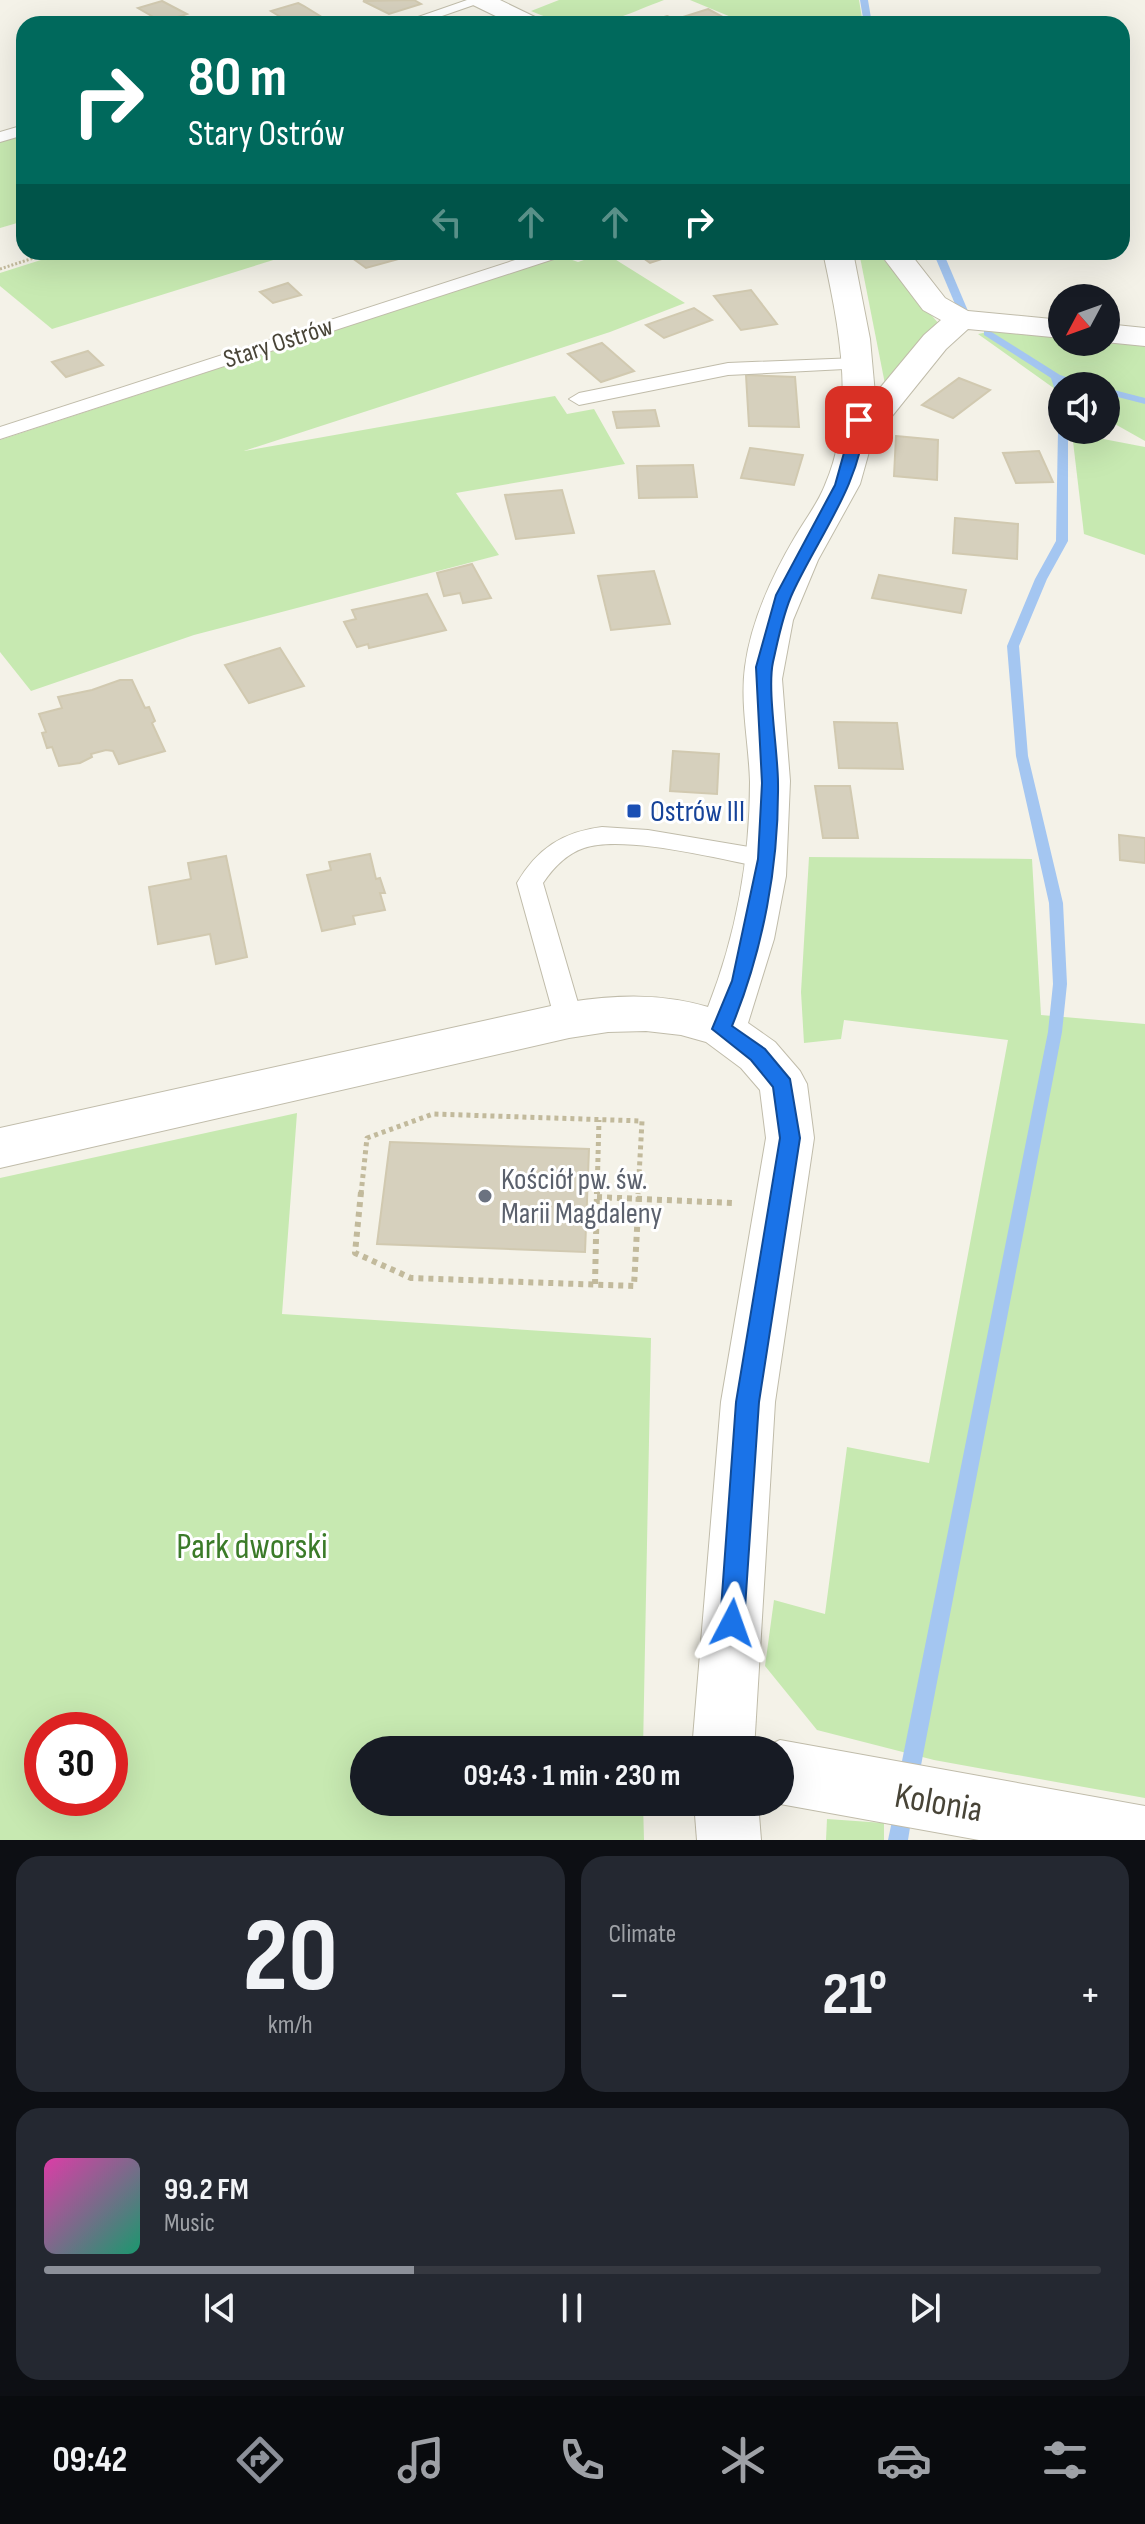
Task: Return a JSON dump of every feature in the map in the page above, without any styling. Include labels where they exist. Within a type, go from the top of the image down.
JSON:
[{"type":"street","points":[[481,0],[514,16]]},
{"type":"street","points":[[722,1029],[742,981],[767,859],[770,783],[764,667],[783,595],[842,485],[857,437],[860,403],[857,364],[840,260]]},
{"type":"street","points":[[900,260],[934,304],[961,319],[1048,328]]},
{"type":"street","points":[[857,437],[935,342],[961,319]]},
{"type":"street","points":[[1120,334],[1145,337]]},
{"type":"street","points":[[0,1148],[569,1020],[608,1014],[646,1013],[681,1017],[722,1029],[758,1055],[783,1084],[790,1138],[748,1402],[724,1736]]},
{"type":"street","name":"Kolonia","points":[[794,1775],[1145,1838]]},
{"type":"street","points":[[727,1816],[729,1840]]},
{"type":"lane","points":[[430,16],[481,0]]},
{"type":"lane","name":"Stary Ostrów","points":[[0,433],[532,260]]},
{"type":"lane","points":[[579,399],[728,369],[857,364]]},
{"type":"lane","points":[[569,1020],[530,883],[541,863],[562,848],[587,837],[614,836],[767,859]]},
{"type":"path","points":[[0,269],[28,260]]},
{"type":"path","points":[[433,1114],[642,1121],[638,1198],[634,1286],[411,1278],[355,1253],[367,1138],[433,1114]]},
{"type":"path","points":[[595,1284],[599,1120]]},
{"type":"path","points":[[597,1197],[737,1203]]},
{"type":"green space","points":[[559,0],[664,0],[621,16],[544,16],[531,11]]},
{"type":"green space","points":[[690,0],[859,0],[862,16],[729,16]]},
{"type":"green space","points":[[16,135],[16,223],[0,228],[0,140]]},
{"type":"green space","points":[[41,260],[273,260],[52,329],[0,286],[0,273]]},
{"type":"green space","points":[[549,260],[616,260],[685,303],[610,332],[244,451],[555,396],[567,414],[594,409],[625,464],[456,493],[499,555],[194,635],[31,691],[0,652],[0,440]]},
{"type":"green space","points":[[861,260],[884,260],[939,324],[885,384]]},
{"type":"green space","points":[[997,330],[1048,335],[1048,356],[1120,356],[1120,344],[1145,345],[1145,441],[1120,427],[1120,372],[1048,372],[1048,384],[978,334]]},
{"type":"green space","points":[[1120,442],[1145,447],[1145,555],[1084,534],[1073,444]]},
{"type":"green space","points":[[809,857],[1032,859],[1041,1015],[1145,1024],[1145,1798],[934,1760],[817,1730],[765,1666],[774,1600],[825,1614],[847,1447],[929,1463],[1008,1040],[844,1020],[841,1039],[804,1043],[801,992]]},
{"type":"green space","name":"Park dworski","points":[[297,1113],[282,1314],[651,1338],[643,1736],[350,1736],[350,1816],[643,1816],[644,1840],[0,1840],[0,1178]]},
{"type":"green space","points":[[827,1819],[884,1823],[884,1840],[826,1840]]},
{"type":"building","points":[[414,0],[421,4],[389,14],[363,1]]},
{"type":"building","points":[[162,1],[187,14],[152,16],[138,8]]},
{"type":"building","points":[[298,3],[320,16],[279,16],[271,11]]},
{"type":"building","points":[[708,9],[721,16],[686,16]]},
{"type":"building","points":[[355,260],[395,260],[366,268]]},
{"type":"building","points":[[288,283],[301,295],[273,303],[260,292]]},
{"type":"building","points":[[751,290],[777,324],[741,330],[714,296]]},
{"type":"building","points":[[694,308],[712,320],[664,338],[646,325]]},
{"type":"building","points":[[602,343],[634,371],[601,382],[568,354]]},
{"type":"building","points":[[88,351],[103,365],[66,377],[52,362]]},
{"type":"building","points":[[746,375],[795,377],[799,427],[749,426]]},
{"type":"building","points":[[959,378],[990,390],[953,418],[922,405]]},
{"type":"building","points":[[655,410],[659,426],[617,428],[613,412]]},
{"type":"building","points":[[896,436],[938,440],[937,480],[894,476]]},
{"type":"building","points":[[750,448],[803,455],[794,485],[741,478]]},
{"type":"building","points":[[1039,451],[1053,482],[1016,483],[1003,453]]},
{"type":"building","points":[[693,465],[697,497],[639,498],[637,466]]},
{"type":"building","points":[[562,490],[574,533],[516,539],[505,495]]},
{"type":"building","points":[[955,518],[1018,524],[1017,559],[953,553]]},
{"type":"building","points":[[472,564],[491,598],[463,603],[460,593],[444,596],[437,573]]},
{"type":"building","points":[[654,571],[670,624],[611,630],[598,576]]},
{"type":"building","points":[[879,575],[966,590],[961,613],[872,598]]},
{"type":"building","points":[[427,594],[446,630],[369,648],[368,644],[357,647],[344,622],[356,619],[352,610]]},
{"type":"building","points":[[280,648],[304,686],[249,703],[225,665]]},
{"type":"building","points":[[120,680],[132,680],[145,708],[149,707],[155,721],[152,723],[165,751],[119,764],[113,751],[106,750],[91,754],[92,757],[80,763],[59,766],[52,747],[47,748],[42,733],[46,732],[39,714],[62,708],[58,697]]},
{"type":"building","points":[[834,722],[897,723],[903,769],[839,768]]},
{"type":"building","points":[[673,751],[719,754],[717,794],[670,791]]},
{"type":"building","points":[[815,786],[850,786],[858,838],[823,838]]},
{"type":"building","points":[[1119,835],[1145,838],[1145,863],[1120,860]]},
{"type":"building","points":[[370,854],[376,879],[380,878],[385,893],[380,893],[385,910],[353,916],[355,924],[322,931],[307,875],[331,870],[329,862]]},
{"type":"building","points":[[226,856],[247,957],[216,964],[210,934],[158,944],[149,887],[191,879],[188,863]]},
{"type":"building","name":"Kościół pw. św. Marii Magdaleny","points":[[390,1142],[589,1149],[585,1252],[377,1244]]},
{"type":"waterway","points":[[864,0],[867,16]]},
{"type":"waterway","points":[[941,260],[963,311]]},
{"type":"waterway","points":[[987,333],[1048,372]]},
{"type":"waterway","points":[[1120,395],[1145,401]]},
{"type":"waterway","points":[[908,1781],[1055,1032],[1060,984],[1056,903],[1022,756],[1013,646],[1041,579],[1062,541],[1063,444]]},
{"type":"waterway","points":[[898,1840],[903,1809]]},
{"type":"place","name":"Ostrów III","points":[[634,811]]},
{"type":"place","name":"Kościół pw. św. Marii Magdaleny","points":[[485,1196]]},
{"type":"route","points":[[732,1623],[748,1402],[790,1138],[783,1084],[758,1055],[722,1029],[742,981],[767,859],[770,783],[764,667],[783,595],[842,485],[859,420]]}]
